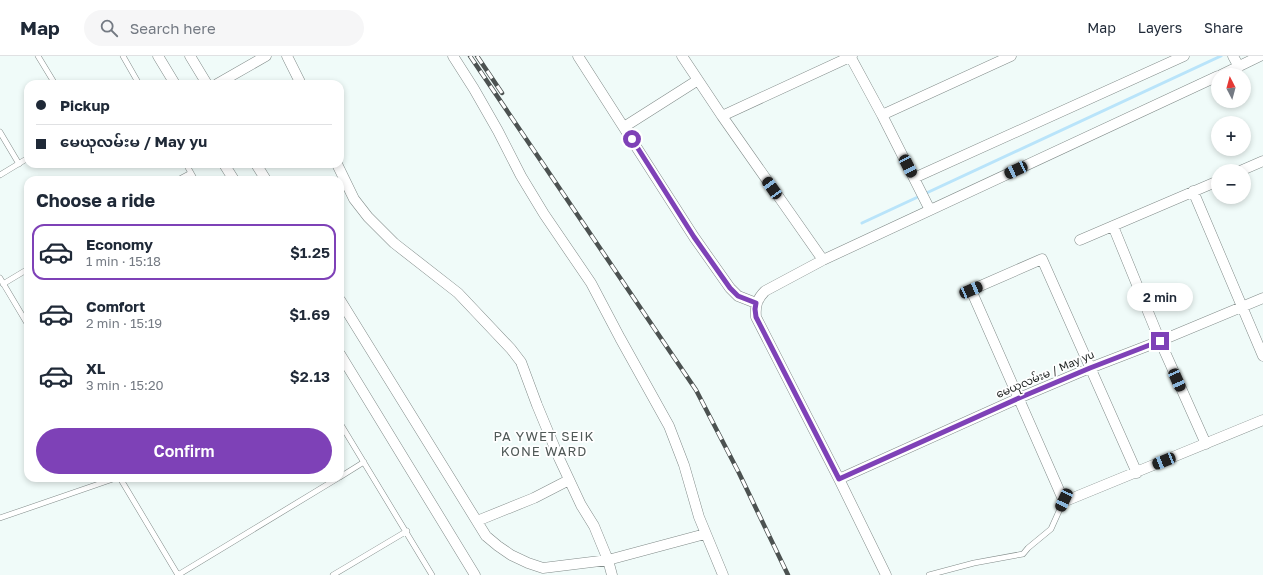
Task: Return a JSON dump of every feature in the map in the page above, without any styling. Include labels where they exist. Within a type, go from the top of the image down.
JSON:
[{"type":"street","points":[[158,56],[173,80]]},
{"type":"street","points":[[190,56],[205,80]]},
{"type":"street","points":[[225,80],[266,56]]},
{"type":"street","points":[[287,56],[299,80]]},
{"type":"street","points":[[453,56],[474,89],[521,176],[544,214],[591,283],[669,426],[684,466],[705,534],[722,575]]},
{"type":"street","points":[[578,56],[694,237],[730,288],[738,296],[756,303]]},
{"type":"street","points":[[682,56],[722,116],[823,260]]},
{"type":"street","points":[[722,116],[851,56],[929,208]]},
{"type":"street","points":[[882,115],[1011,56]]},
{"type":"street","points":[[914,178],[1184,56]]},
{"type":"street","points":[[1228,68],[1236,61],[1260,56]]},
{"type":"street","points":[[886,575],[839,479],[756,317],[756,303],[760,296],[765,291],[823,260],[929,208],[1211,79]]},
{"type":"street","points":[[624,127],[698,80]]},
{"type":"street","points":[[1251,166],[1263,161]]},
{"type":"street","points":[[344,178],[354,199],[394,243],[458,293],[512,349],[521,362],[537,405],[569,480],[581,505],[594,526],[608,560],[612,575]]},
{"type":"street","points":[[1080,240],[1211,184]]},
{"type":"street","points":[[1193,191],[1263,356]]},
{"type":"street","points":[[1113,226],[1160,341],[1206,444]]},
{"type":"street","points":[[1136,473],[1042,259],[971,290],[1064,500],[1068,500],[1136,473],[1263,420]]},
{"type":"street","name":"မေယုလမ်းမ / May yu","points":[[839,479],[1019,398],[1263,298]]},
{"type":"street","points":[[344,306],[486,536],[498,546],[528,563],[543,568],[608,560],[705,534]]},
{"type":"street","points":[[344,361],[474,575]]},
{"type":"street","points":[[477,521],[534,498],[569,480]]},
{"type":"lane","points":[[38,56],[53,80]]},
{"type":"lane","points":[[123,56],[137,80]]},
{"type":"lane","points":[[0,132],[19,164]]},
{"type":"lane","points":[[0,175],[24,161]]},
{"type":"lane","points":[[188,168],[193,176]]},
{"type":"lane","points":[[185,176],[191,173]]},
{"type":"lane","points":[[3,284],[24,272]]},
{"type":"lane","points":[[0,278],[24,318]]},
{"type":"lane","points":[[344,430],[432,575]]},
{"type":"lane","points":[[344,474],[364,462]]},
{"type":"lane","points":[[0,518],[104,482]]},
{"type":"lane","points":[[122,482],[178,575],[331,482]]},
{"type":"lane","points":[[929,575],[974,563],[1023,554],[1051,529],[1064,500]]},
{"type":"lane","points":[[333,575],[406,531]]},
{"type":"waterway","points":[[862,223],[1221,56]]},
{"type":"railway","points":[[470,56],[696,390],[739,473],[788,575]]},
{"type":"railway","points":[[477,56],[502,93]]},
{"type":"district","name":"PA YWET SEIK KONE WARD","points":[[544,444]]},
{"type":"route","points":[[632,139],[694,237],[730,288],[738,296],[756,303],[756,317],[839,479],[1019,398],[1090,368],[1160,341]]}]
